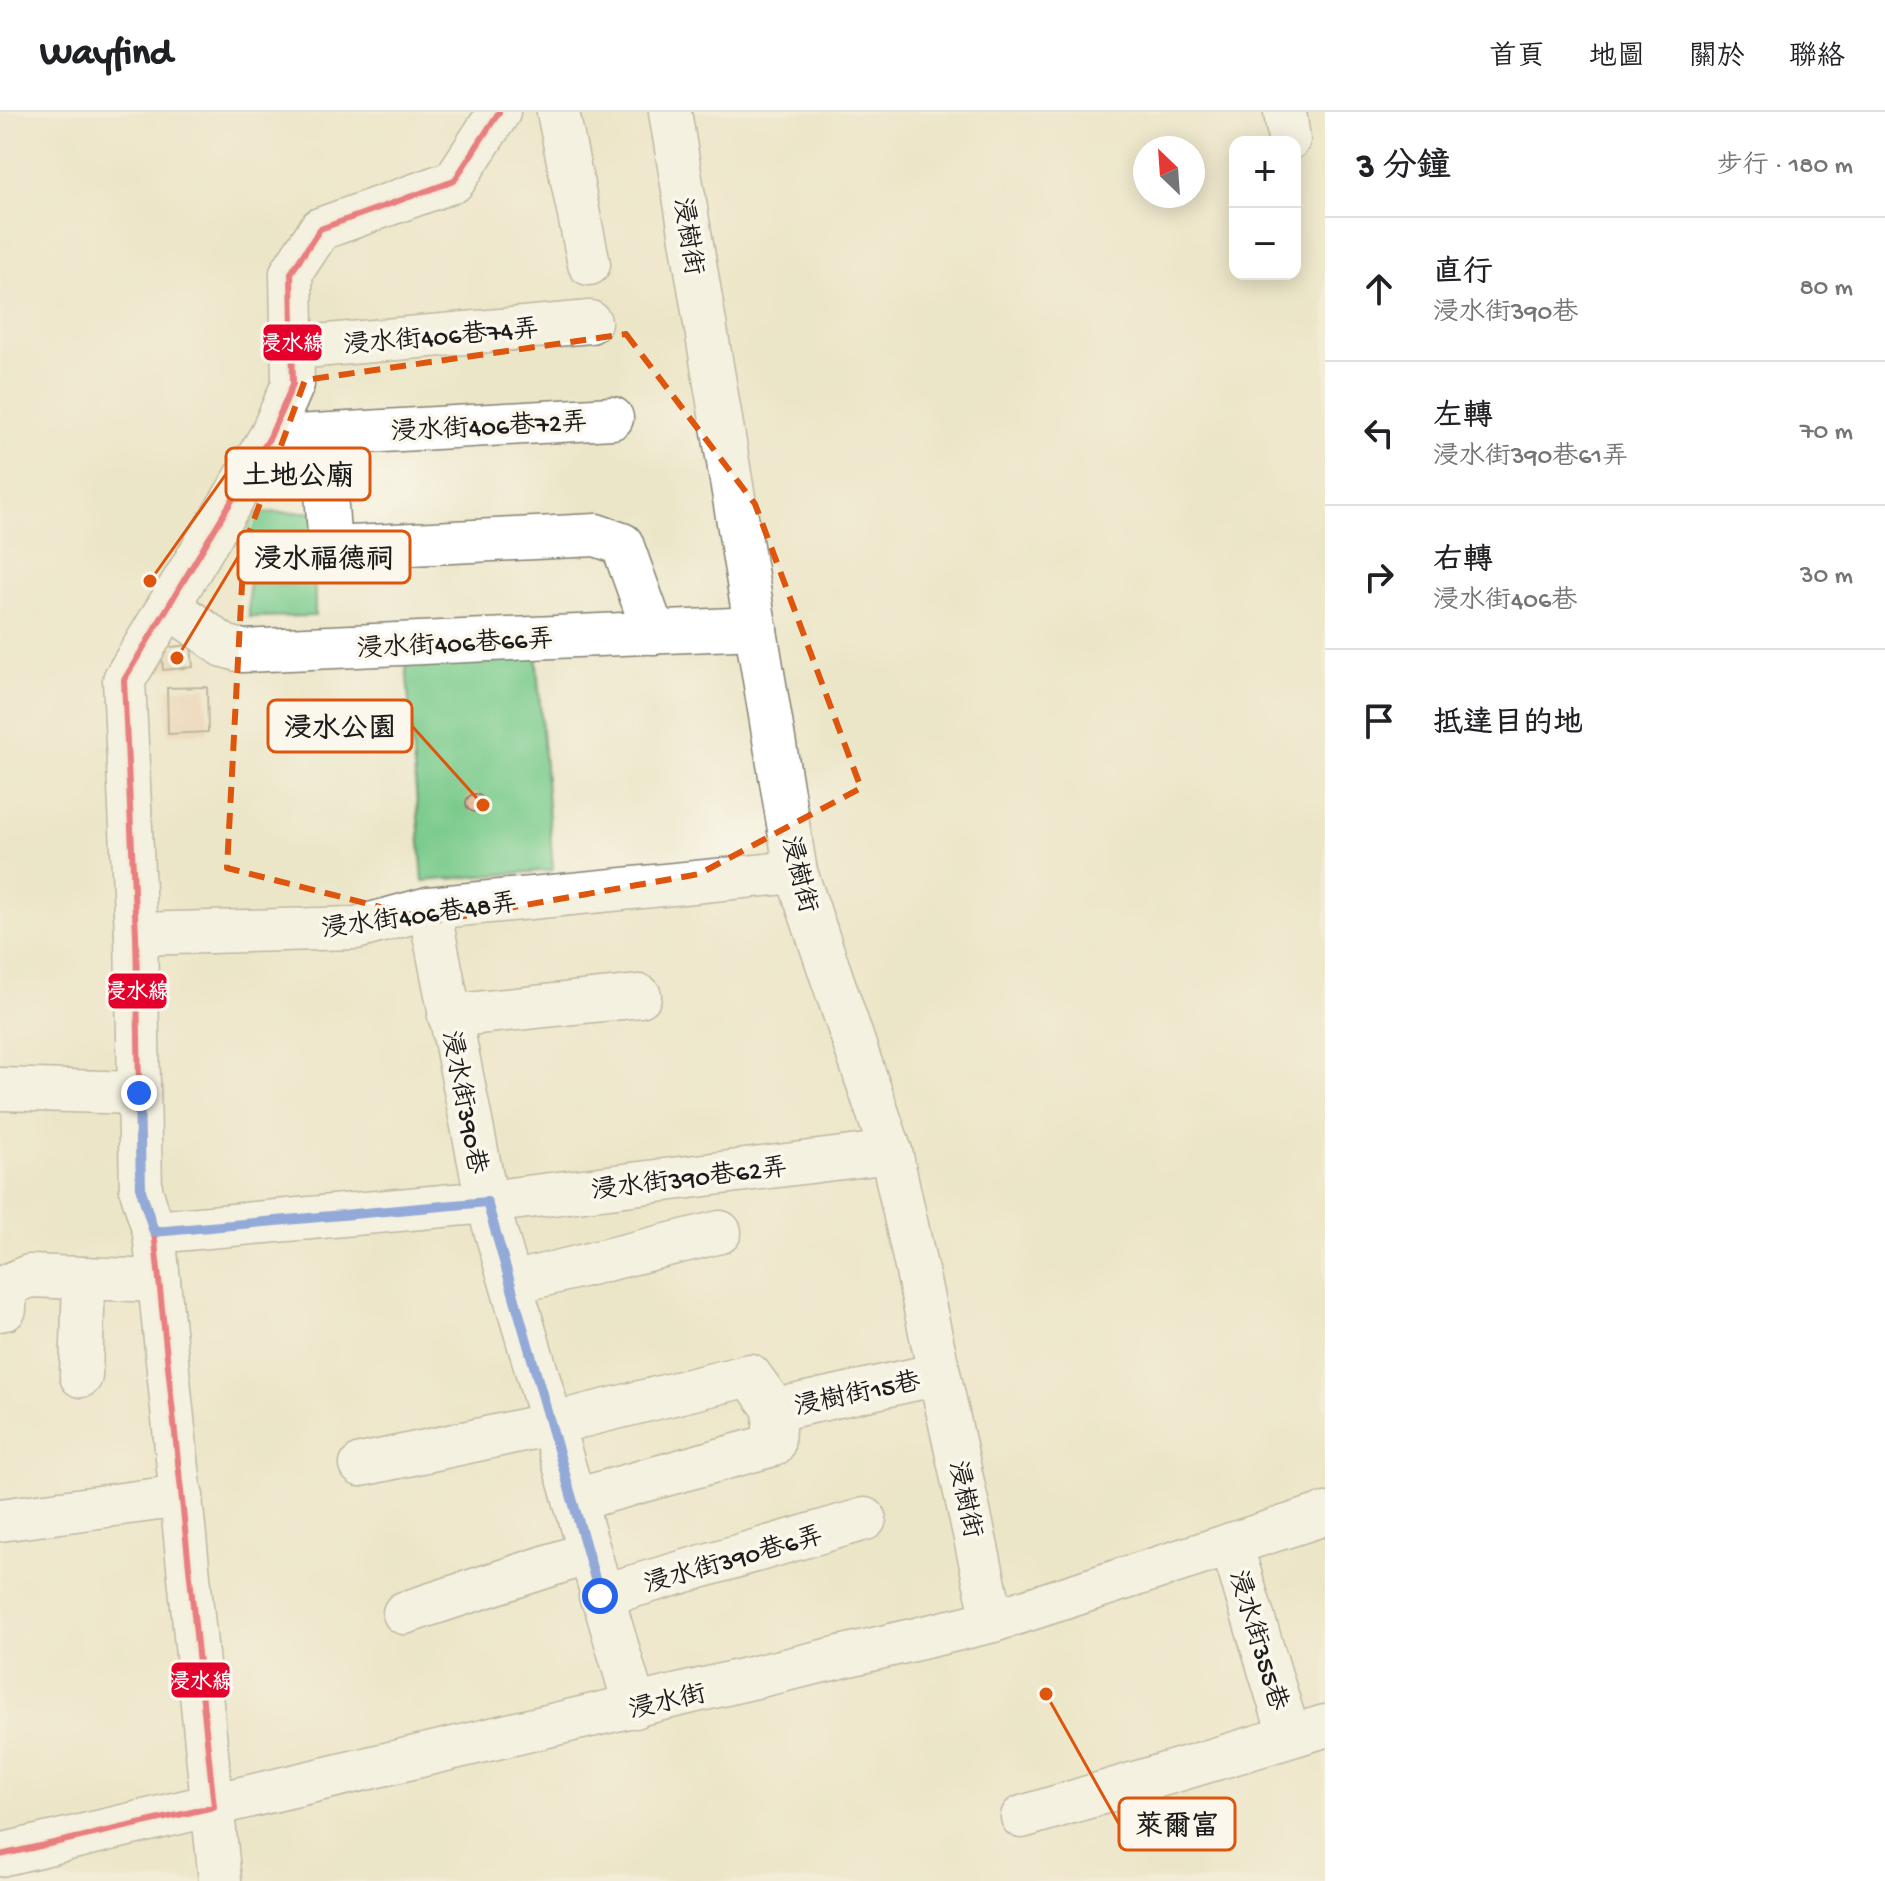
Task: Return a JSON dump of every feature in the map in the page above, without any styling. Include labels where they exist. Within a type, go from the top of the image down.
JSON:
[{"type":"street","points":[[220,1881],[154,1232],[141,1190],[136,934],[124,680],[270,437],[293,384],[291,273],[320,229],[454,181],[499,112]]},
{"type":"street","points":[[558,112],[589,264]]},
{"type":"street","name":"浸樹街","points":[[670,112],[796,872],[891,1152],[993,1621]]},
{"type":"street","name":"浸水街406巷74弄","points":[[293,348],[590,322]]},
{"type":"street","name":"浸水街406巷72弄","points":[[270,437],[612,418]]},
{"type":"street","points":[[322,435],[330,548],[596,535],[622,544],[654,633]]},
{"type":"street","name":"浸水街406巷66弄","points":[[169,606],[224,646],[242,651],[756,628]]},
{"type":"street","name":"浸水街406巷48弄","points":[[136,934],[356,928],[429,908],[796,872]]},
{"type":"street","name":"浸水街390巷","points":[[429,908],[487,1202],[635,1707]]},
{"type":"street","points":[[449,1016],[640,996]]},
{"type":"street","points":[[0,1089],[139,1093]]},
{"type":"street","name":"浸水街390巷62弄","points":[[154,1232],[487,1202],[891,1152]]},
{"type":"street","points":[[512,1283],[720,1232]]},
{"type":"street","points":[[0,1310],[5,1309],[6,1286],[29,1276],[159,1281]]},
{"type":"street","points":[[81,1376],[84,1278]]},
{"type":"street","name":"浸樹街15巷","points":[[575,1500],[774,1427],[939,1374]]},
{"type":"street","points":[[361,1465],[551,1424],[750,1375],[774,1427]]},
{"type":"street","points":[[0,1520],[182,1496]]},
{"type":"street","name":"浸水街","points":[[0,1855],[993,1621],[1325,1514]]},
{"type":"street","name":"浸水街390巷6弄","points":[[600,1596],[865,1519]]},
{"type":"street","name":"浸水街355巷","points":[[1022,1817],[1307,1731],[1231,1544]]},
{"type":"street","points":[[404,1613],[588,1553]]},
{"type":"highlighted area","points":[[626,334],[755,504],[861,788],[699,874],[436,921],[227,868],[244,547],[305,380]]},
{"type":"green space","points":[[314,512],[315,616],[249,617],[248,513]]},
{"type":"green space","points":[[536,652],[553,870],[423,881],[406,663]]},
{"type":"building","points":[[191,645],[193,667],[163,670],[161,648]]},
{"type":"building","points":[[207,687],[208,732],[168,734],[167,688]]},
{"type":"building","points":[[471,794],[479,794],[484,803],[482,810],[471,812],[466,807],[466,799]]},
{"type":"transit line","name":"浸水線","points":[[0,1855],[214,1807],[154,1232],[141,1190],[136,934],[124,680],[270,437],[293,384],[291,273],[320,229],[454,181],[499,112]]},
{"type":"place","name":"土地公廟","points":[[150,581]]},
{"type":"place","name":"浸水福德祠","points":[[177,658]]},
{"type":"place","name":"浸水公園","points":[[483,805]]},
{"type":"place","name":"萊爾富","points":[[1046,1694]]},
{"type":"route","points":[[139,1093],[141,1190],[154,1232],[487,1202],[575,1500],[600,1596]]}]
